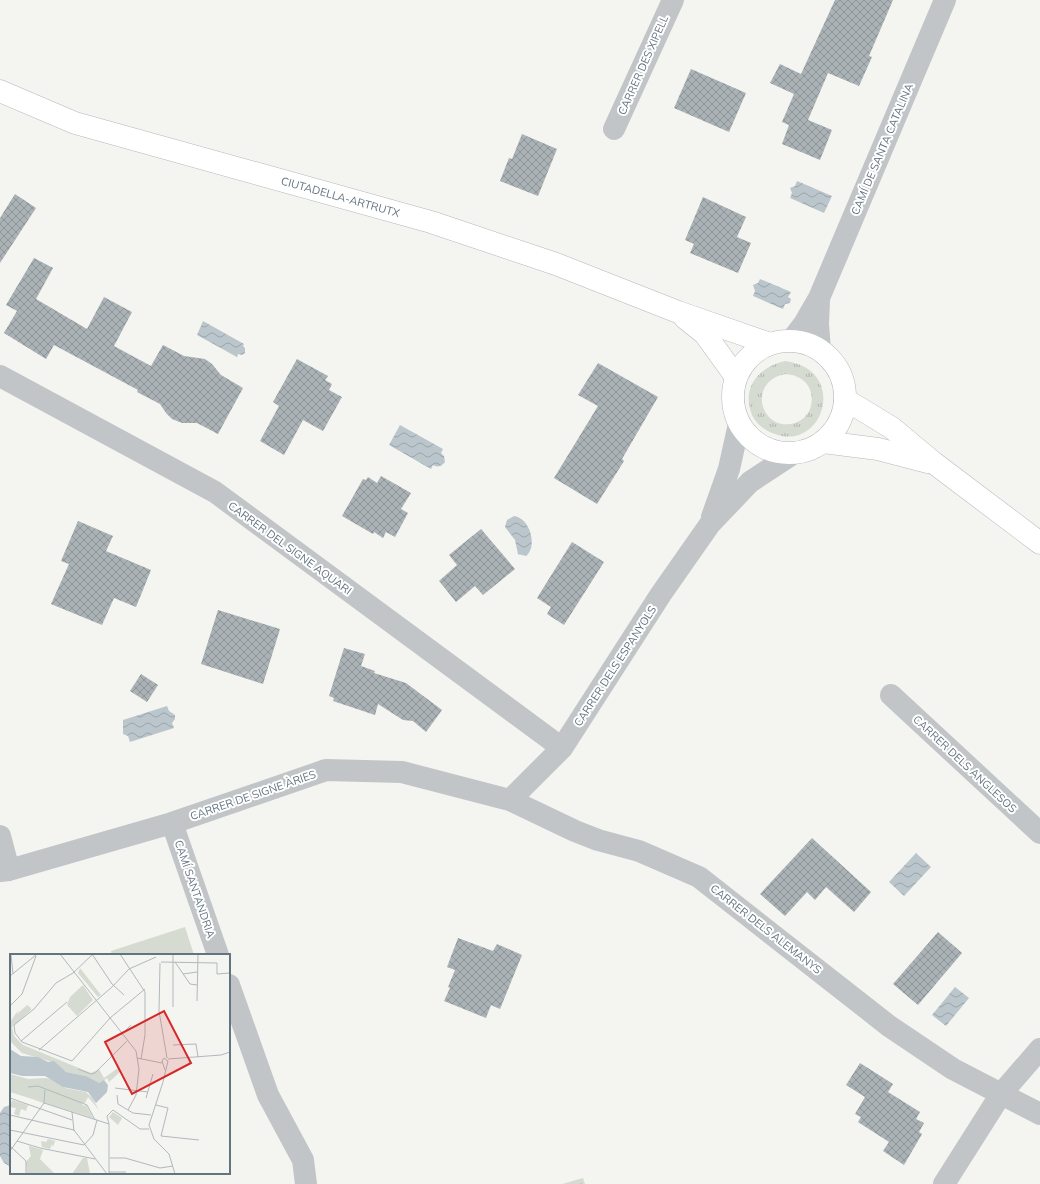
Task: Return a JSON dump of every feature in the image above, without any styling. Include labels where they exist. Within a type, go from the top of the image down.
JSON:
[{"type":"main road","name":"CIUTADELLA-ARTRUTX","points":[[0,91],[75,123],[431,222],[556,264],[678,312],[780,342]]},
{"type":"main road","points":[[678,312],[704,334],[736,377]]},
{"type":"main road","points":[[780,342],[803,342],[820,350],[834,364],[842,378],[846,400],[842,416],[823,442],[812,449],[794,453],[772,451],[763,448],[751,439],[739,424],[733,400],[736,377],[753,354],[780,342]]},
{"type":"main road","points":[[846,400],[892,428],[934,463],[1040,543]]},
{"type":"main road","points":[[823,442],[878,449],[934,463]]},
{"type":"street","name":"CARRER DES XIPELL","points":[[614,129],[673,0]]},
{"type":"street","name":"CAMÍ DE SANTA CATALINA","points":[[780,342],[804,324],[819,298],[945,0]]},
{"type":"street","name":"CAMÍ DE SANTA CATALINA","points":[[819,298],[818,324],[820,350]]},
{"type":"street","name":"CARRER DEL SIGNE AQUARI","points":[[0,376],[215,492],[562,748]]},
{"type":"street","name":"CARRER DELS ESPANYOLS","points":[[710,524],[729,469],[739,424]]},
{"type":"street","name":"CARRER DELS ESPANYOLS","points":[[510,800],[562,748],[661,594],[710,524],[750,482],[794,453]]},
{"type":"street","name":"CARRER DELS ANGLESOS","points":[[891,695],[1040,833]]},
{"type":"street","name":"CARRER DE SIGNE ÀRIES","points":[[5,870],[172,823],[326,770],[402,772],[510,800]]},
{"type":"street","name":"CARRER DELS ALEMANYS","points":[[510,800],[575,831],[598,840],[639,851],[699,877],[889,1026],[953,1069],[1040,1114]]},
{"type":"street","name":"CAMÍ SANTANDRIA","points":[[172,823],[218,954]]},
{"type":"street","points":[[0,836],[5,870]]},
{"type":"street","points":[[230,988],[268,1094],[303,1160],[306,1184]]},
{"type":"street","points":[[944,1184],[1001,1094],[1040,1049]]},
{"type":"green space","points":[[785,361],[805,367],[817,378],[823,392],[822,407],[817,421],[806,431],[792,436],[775,434],[761,427],[752,415],[749,405],[751,387],[755,380],[760,373]],"holes":[[[785,374],[791,375],[806,383],[811,393],[811,406],[807,414],[801,420],[795,423],[783,424],[774,421],[767,414],[763,405],[762,396],[765,386],[773,379]]]},
{"type":"green space","points":[[185,927],[194,954],[112,954],[111,951]]},
{"type":"green space","points":[[583,1178],[585,1184],[562,1184]]},
{"type":"water","points":[[797,181],[832,196],[824,213],[790,198],[792,193],[790,188],[795,186]]},
{"type":"water","points":[[760,279],[791,292],[788,297],[791,299],[790,303],[785,304],[783,309],[753,296],[755,291],[753,285],[758,283]]},
{"type":"water","points":[[203,321],[244,344],[243,346],[245,348],[245,353],[242,355],[238,354],[237,357],[197,335]]},
{"type":"water","points":[[400,425],[443,449],[441,453],[444,456],[445,462],[438,466],[433,465],[431,469],[389,445]]},
{"type":"water","points":[[514,516],[520,518],[528,527],[532,539],[530,551],[526,556],[518,554],[515,540],[505,527],[507,520]]},
{"type":"water","points":[[167,706],[169,711],[175,715],[175,719],[172,723],[174,728],[130,742],[128,736],[123,734],[123,720]]},
{"type":"water","points":[[916,853],[931,867],[904,896],[889,882]]},
{"type":"water","points":[[955,987],[969,998],[946,1026],[932,1015]]},
{"type":"water","points":[[10,1105],[10,1166],[4,1163],[0,1156],[0,1113],[4,1107]]},
{"type":"building","points":[[835,0],[893,0],[869,56],[872,57],[859,86],[828,73],[808,120],[832,130],[820,160],[782,144],[789,125],[782,122],[794,94],[770,83],[780,64],[801,74]]},
{"type":"building","points":[[691,69],[746,93],[729,132],[674,108]]},
{"type":"building","points":[[522,134],[557,149],[538,196],[500,181],[509,158],[512,159]]},
{"type":"building","points":[[15,194],[36,208],[0,263],[0,218]]},
{"type":"building","points":[[703,197],[746,217],[737,237],[751,243],[738,273],[690,253],[694,244],[685,240]]},
{"type":"building","points":[[34,258],[53,268],[36,299],[87,329],[104,297],[132,312],[114,346],[151,366],[163,345],[184,356],[205,359],[212,364],[221,375],[243,388],[218,434],[197,423],[182,423],[172,419],[160,404],[137,392],[138,390],[54,345],[46,359],[4,333],[17,311],[6,305]]},
{"type":"building","points":[[297,359],[328,376],[325,380],[332,384],[329,390],[342,397],[323,431],[303,420],[284,455],[260,441],[279,406],[273,402]]},
{"type":"building","points":[[598,363],[658,397],[622,459],[624,461],[597,504],[554,478],[598,406],[578,395]]},
{"type":"building","points":[[381,476],[411,493],[401,509],[408,513],[395,537],[386,532],[383,538],[374,532],[373,534],[342,516],[363,479],[366,480],[368,477],[377,483]]},
{"type":"building","points":[[78,521],[113,536],[106,551],[151,570],[136,607],[114,598],[102,625],[51,604],[69,564],[61,561]]},
{"type":"building","points":[[481,529],[515,569],[483,595],[475,586],[456,602],[439,581],[457,565],[449,555]]},
{"type":"building","points":[[572,542],[604,562],[564,625],[547,614],[551,607],[537,598]]},
{"type":"building","points":[[218,610],[280,629],[263,684],[201,664]]},
{"type":"building","points":[[344,648],[365,654],[361,666],[375,671],[374,673],[406,683],[442,710],[426,732],[413,721],[403,720],[378,704],[375,715],[333,701],[334,698],[329,696]]},
{"type":"building","points":[[141,674],[158,685],[147,702],[130,691]]},
{"type":"building","points":[[812,838],[871,892],[854,912],[826,887],[815,900],[807,892],[785,916],[760,894]]},
{"type":"building","points":[[938,932],[962,953],[918,1005],[893,984]]},
{"type":"building","points":[[458,938],[493,951],[497,944],[522,955],[500,1009],[491,1005],[486,1018],[444,1001],[450,988],[448,987],[455,970],[447,967]]},
{"type":"building","points":[[860,1063],[893,1084],[888,1092],[920,1112],[916,1119],[924,1123],[919,1132],[922,1134],[904,1165],[883,1151],[889,1142],[858,1122],[861,1117],[855,1114],[865,1097],[846,1085]]}]
